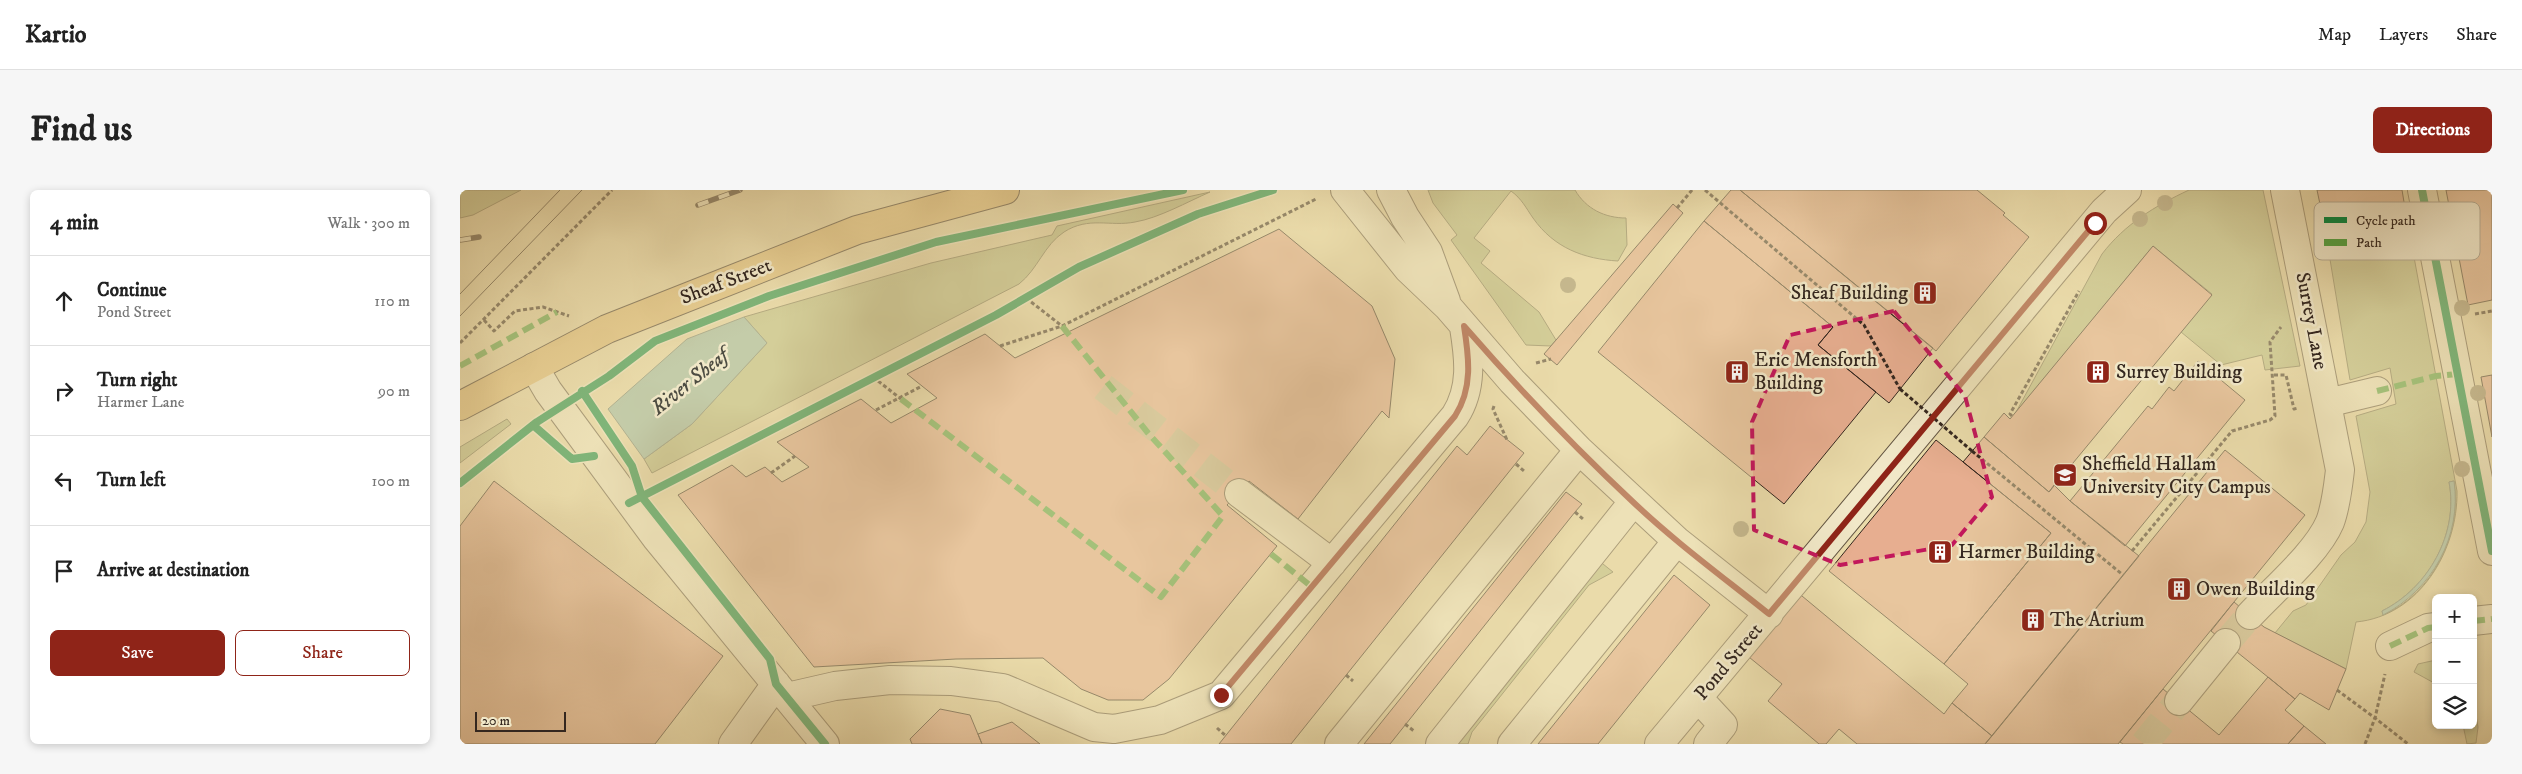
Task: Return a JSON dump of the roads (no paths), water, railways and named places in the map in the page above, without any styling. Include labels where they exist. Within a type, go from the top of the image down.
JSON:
[{"type":"highway","name":"Sheaf Street","points":[[460,406],[607,329],[858,230],[1005,190]]},
{"type":"street","points":[[1346,190],[1408,269],[1456,317],[1512,381],[1579,450],[1677,541],[1769,614]]},
{"type":"street","points":[[733,744],[782,691],[890,680],[951,681],[1003,688],[1094,727],[1114,729],[1160,720],[1221,695],[1461,406],[1469,372],[1456,317],[1428,252],[1405,217],[1391,190]]},
{"type":"street","name":"Pond Street","points":[[1659,744],[2104,211],[2126,190]]},
{"type":"street","name":"Surrey Lane","points":[[2250,615],[2317,544],[2330,522],[2337,495],[2340,470],[2338,452],[2285,190]]},
{"type":"street","points":[[2436,260],[2492,551]]},
{"type":"street","points":[[534,367],[548,391],[646,525],[825,744]]},
{"type":"street","points":[[2327,403],[2377,391]]},
{"type":"street","points":[[1339,744],[1579,450]]},
{"type":"street","points":[[1238,493],[1332,563]]},
{"type":"street","points":[[1440,744],[1633,502]]},
{"type":"street","points":[[1512,744],[1677,541]]},
{"type":"street","points":[[2477,621],[2492,619]]},
{"type":"street","points":[[2390,646],[2432,628]]},
{"type":"street","points":[[2178,701],[2226,643]]},
{"type":"street","points":[[1698,698],[1723,725],[1708,744]]},
{"type":"water","name":"River Sheaf","points":[[744,317],[767,343],[692,424],[644,459],[608,409],[687,339]]},
{"type":"water","points":[[2454,481],[2455,502],[2453,522],[2448,541],[2440,559],[2416,591],[2383,615],[2382,611],[2398,601],[2413,588],[2426,574],[2437,557],[2449,521],[2451,502],[2449,482]]},
{"type":"tunnel","points":[[1103,387],[1239,493]]},
{"type":"tunnel","points":[[2226,643],[2250,615]]},
{"type":"tunnel","points":[[2144,744],[2179,701]]},
{"type":"tram line","points":[[460,294],[560,190]]},
{"type":"tram line","points":[[460,316],[582,190]]},
{"type":"railway","points":[[698,205],[740,190]]},
{"type":"railway","points":[[460,240],[479,237]]},
{"type":"place","name":"Sheaf Building","points":[[1925,293]]},
{"type":"place","name":"Eric Mensforth Building","points":[[1737,372]]},
{"type":"place","name":"Surrey Building","points":[[2098,372]]},
{"type":"place","name":"Sheffield Hallam University City Campus","points":[[2065,475]]},
{"type":"place","name":"Harmer Building","points":[[1940,552]]},
{"type":"place","name":"Owen Building","points":[[2179,589]]},
{"type":"place","name":"The Atrium","points":[[2033,620]]}]
